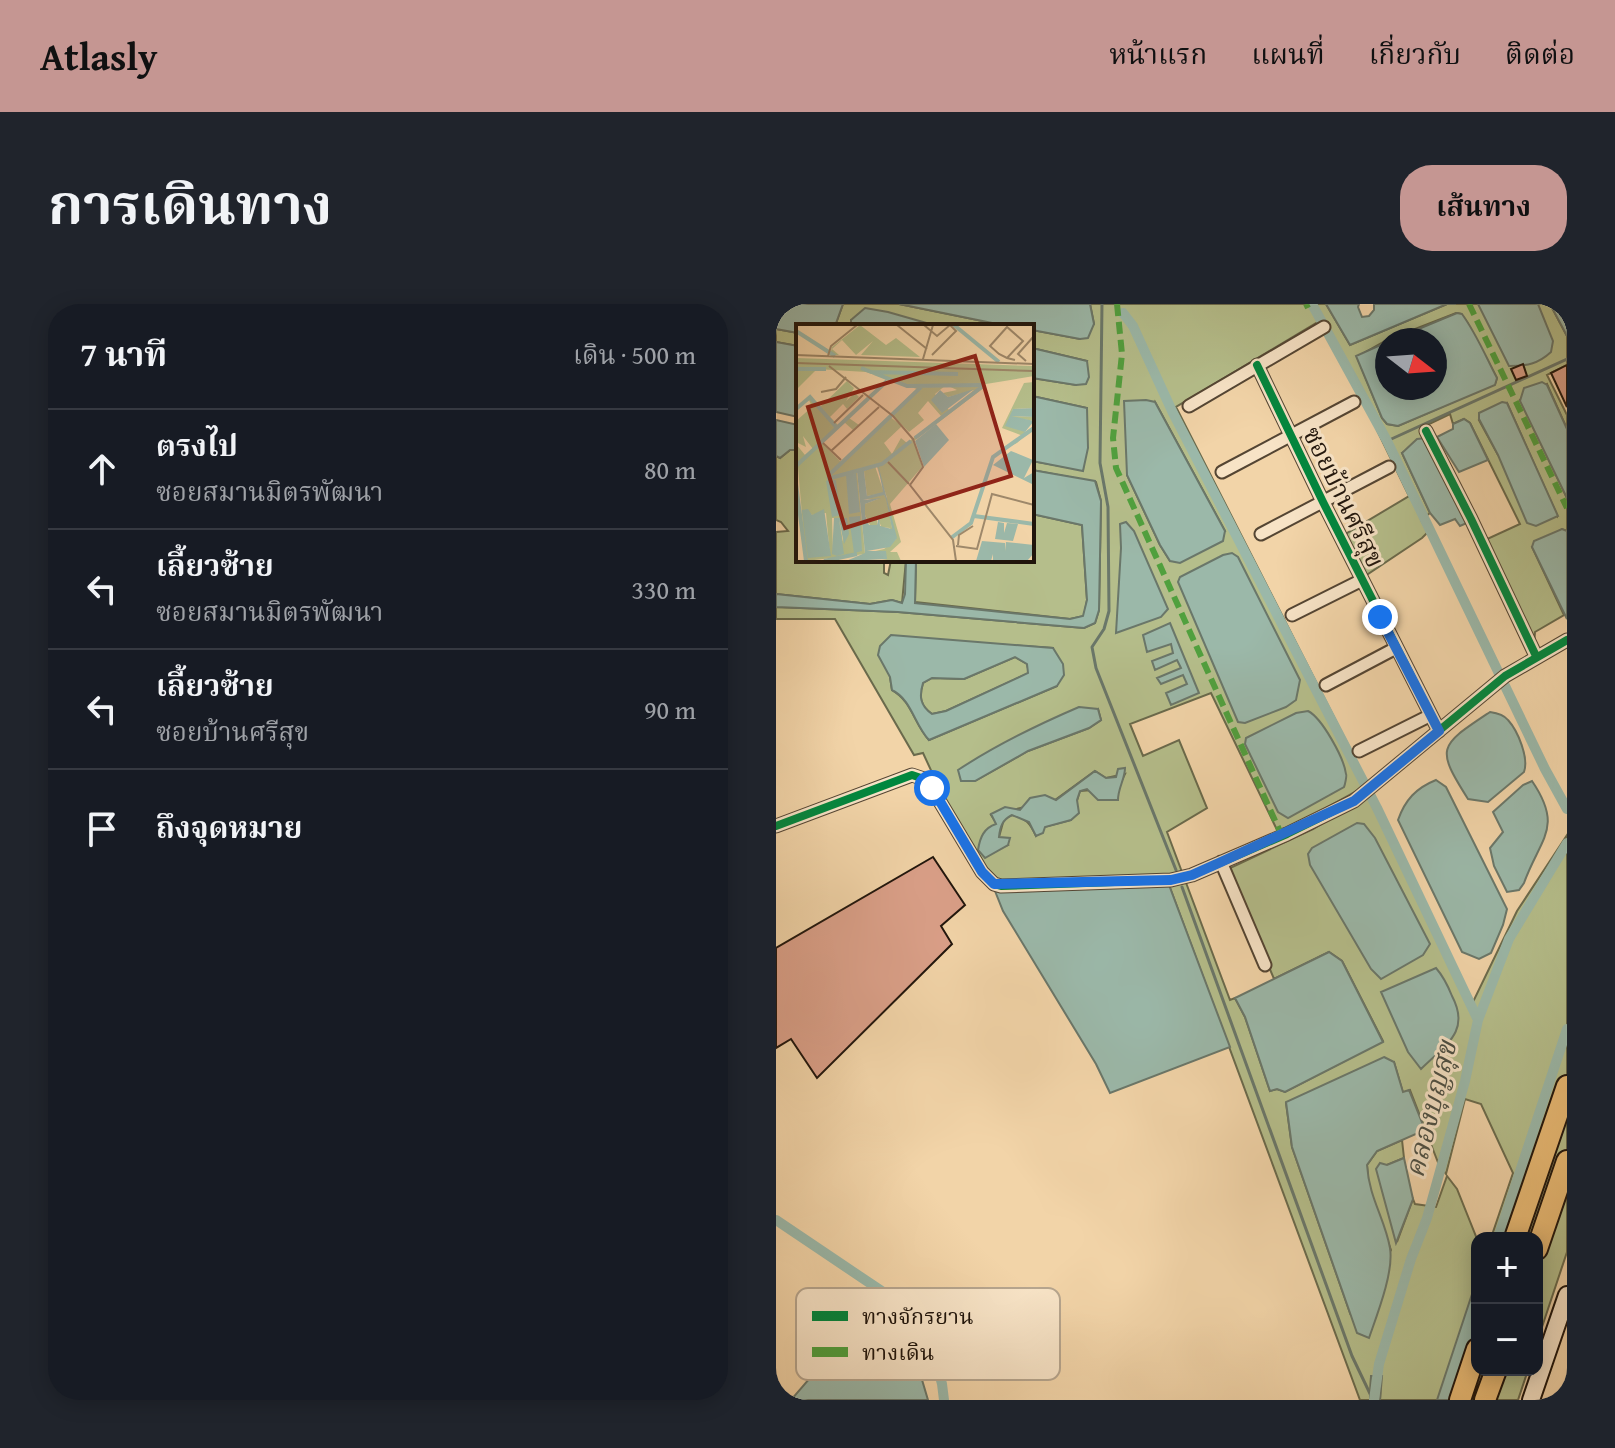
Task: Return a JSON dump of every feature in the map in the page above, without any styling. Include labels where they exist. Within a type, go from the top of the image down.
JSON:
[{"type":"highway","points":[[1517,1232],[1567,1086]]},
{"type":"highway","points":[[1543,1232],[1567,1161]]},
{"type":"highway","points":[[1460,1400],[1471,1367]]},
{"type":"highway","points":[[1485,1400],[1494,1376]]},
{"type":"main road","points":[[1531,1400],[1567,1295]]},
{"type":"street","points":[[1189,406],[1324,327]]},
{"type":"street","name":"ซอยบ้านศรีสุข","points":[[1257,365],[1439,731]]},
{"type":"street","points":[[1222,472],[1354,402]]},
{"type":"street","points":[[1426,431],[1536,656]]},
{"type":"street","points":[[1261,534],[1389,467]]},
{"type":"street","points":[[1292,615],[1362,580]]},
{"type":"street","points":[[776,826],[912,775],[927,780],[982,872],[994,884],[1171,880],[1192,875],[1354,801],[1502,678],[1567,640]]},
{"type":"street","points":[[1326,685],[1396,648]]},
{"type":"street","points":[[1359,751],[1431,715]]},
{"type":"street","points":[[1221,862],[1265,965]]},
{"type":"green space","points":[[843,304],[899,304],[997,324],[851,320],[851,324],[836,324]]},
{"type":"green space","points":[[1090,304],[1326,304],[1350,345],[1375,334],[1375,347],[1357,357],[1382,418],[1387,424],[1398,426],[1495,384],[1497,378],[1461,314],[1456,313],[1418,328],[1390,328],[1447,304],[1550,304],[1567,336],[1567,365],[1547,375],[1567,415],[1567,429],[1547,384],[1520,400],[1567,498],[1567,531],[1562,529],[1532,547],[1564,615],[1535,632],[1534,645],[1485,540],[1520,524],[1470,423],[1464,419],[1453,424],[1450,414],[1427,425],[1433,437],[1402,453],[1430,513],[1421,520],[1428,532],[1365,576],[1344,535],[1409,496],[1323,319],[1176,407],[1365,778],[1360,789],[1279,834],[1211,693],[1130,724],[1143,756],[1179,740],[1207,808],[1167,832],[1230,1000],[1235,998],[1245,1017],[1270,1091],[1277,1089],[1285,1092],[1383,1041],[1342,961],[1329,952],[1274,979],[1228,869],[1313,829],[1373,793],[1473,1002],[1517,911],[1567,835],[1567,1252],[1543,1324],[1543,1232],[1493,1232],[1513,1173],[1481,1104],[1465,1099],[1446,1174],[1439,1165],[1410,1090],[1403,1093],[1394,1062],[1286,1103],[1292,1147],[1350,1313],[1391,1250],[1369,1187],[1367,1165],[1377,1151],[1402,1140],[1404,1158],[1387,1165],[1397,1242],[1413,1199],[1415,1204],[1436,1207],[1447,1176],[1457,1189],[1474,1232],[1471,1232],[1471,1376],[1526,1376],[1518,1400],[1380,1400],[1381,1376],[1371,1377],[1370,1400],[1360,1400],[1169,885],[998,882],[990,875],[948,807],[923,753],[914,755],[835,619],[776,619],[776,607],[898,612],[1084,628],[1095,623],[1099,610],[1101,501],[1096,482],[1034,470],[1034,461],[1083,470],[1087,408],[1034,396],[1034,378],[1076,385],[1087,361],[1034,348],[1034,330],[1080,339],[1094,324]],"holes":[[[1155,402],[1225,531],[1170,561],[1127,475]],[[1507,403],[1557,516],[1498,455],[1479,420]],[[992,644],[1053,648],[1057,686],[929,740],[909,706],[892,690],[890,677]],[[1098,709],[1101,720],[1089,728],[1028,751],[975,781]],[[1095,771],[1106,778],[1125,774],[1118,788],[1080,791],[1071,820],[1044,827],[1036,836],[1021,818],[1012,815],[1004,819],[999,837],[1008,845],[994,851],[997,824],[991,815],[1055,800]]]},
{"type":"green space","points":[[776,329],[796,333],[796,346],[776,342]]},
{"type":"green space","points":[[790,450],[796,450],[796,562],[884,562],[884,573],[888,575],[891,562],[906,562],[902,603],[892,600],[870,604],[776,594],[776,532],[788,531],[776,520],[776,456],[780,458]]},
{"type":"green space","points":[[1034,514],[1082,525],[1087,600],[1084,616],[1070,619],[915,602],[916,562],[1034,562]]},
{"type":"green space","points":[[1015,657],[1027,664],[1029,673],[946,711],[932,714],[923,704],[923,683],[932,678],[964,679]]},
{"type":"shaded area","points":[[776,304],[843,304],[836,324],[796,324],[796,333],[776,329]]},
{"type":"shaded area","points":[[899,304],[1090,304],[1094,324],[1088,338],[1080,339],[1034,330],[1034,324],[997,324]]},
{"type":"shaded area","points":[[1326,304],[1359,304],[1362,317],[1369,316],[1374,304],[1447,304],[1390,328],[1375,328],[1375,334],[1350,345]]},
{"type":"shaded area","points":[[1478,304],[1538,304],[1553,341],[1551,352],[1532,364],[1509,366]]},
{"type":"shaded area","points":[[1550,304],[1567,304],[1567,336]]},
{"type":"shaded area","points":[[865,308],[930,324],[851,324],[851,320]]},
{"type":"shaded area","points":[[1457,313],[1462,314],[1497,378],[1495,385],[1398,426],[1387,424],[1382,418],[1356,356],[1375,347],[1375,400],[1447,400],[1447,328],[1421,328]]},
{"type":"shaded area","points":[[776,342],[796,346],[796,417],[776,412]]},
{"type":"shaded area","points":[[1034,348],[1087,361],[1089,377],[1086,384],[1034,378]]},
{"type":"shaded area","points":[[1542,382],[1547,385],[1567,429],[1567,498],[1520,401],[1524,388]]},
{"type":"shaded area","points":[[1034,396],[1087,408],[1088,448],[1083,471],[1034,461]]},
{"type":"shaded area","points":[[1124,401],[1155,402],[1225,531],[1223,541],[1180,563],[1170,561],[1160,545],[1127,475]]},
{"type":"shaded area","points":[[1502,402],[1507,403],[1558,516],[1536,526],[1527,523],[1479,419],[1479,413]]},
{"type":"shaded area","points":[[1464,419],[1470,423],[1488,460],[1459,472],[1437,437]]},
{"type":"shaded area","points":[[776,420],[796,425],[796,450],[790,450],[780,458],[776,456]]},
{"type":"shaded area","points":[[1426,438],[1469,522],[1460,526],[1455,519],[1440,525],[1430,513],[1402,453],[1417,439]]},
{"type":"shaded area","points":[[1034,470],[1095,481],[1101,501],[1099,610],[1095,623],[1084,628],[898,612],[776,607],[776,594],[870,604],[892,600],[902,603],[906,562],[916,562],[915,603],[1070,619],[1083,616],[1087,600],[1082,525],[1034,514]]},
{"type":"shaded area","points":[[1126,522],[1134,531],[1168,609],[1161,617],[1116,633],[1120,524]]},
{"type":"shaded area","points":[[1562,529],[1567,531],[1567,619],[1532,547],[1534,541]]},
{"type":"shaded area","points":[[1232,553],[1238,557],[1300,680],[1296,700],[1245,723],[1238,722],[1178,582],[1180,577]]},
{"type":"shaded area","points":[[1170,623],[1199,693],[1171,705],[1166,693],[1187,684],[1183,675],[1161,684],[1157,678],[1181,668],[1177,660],[1155,670],[1152,661],[1173,653],[1171,644],[1147,652],[1143,635]]},
{"type":"shaded area","points":[[891,635],[1053,648],[1063,664],[1064,675],[1057,686],[929,740],[909,706],[892,690],[890,677],[878,655],[880,646]],"holes":[[[1015,657],[1027,664],[1028,673],[946,711],[932,714],[923,704],[923,683],[932,678],[964,679]]]},
{"type":"shaded area","points":[[1079,707],[1098,709],[1101,720],[1089,728],[1028,751],[975,781],[961,781],[958,770],[972,761]]},
{"type":"shaded area","points":[[1308,711],[1332,739],[1346,780],[1344,787],[1288,818],[1278,812],[1245,744],[1246,738],[1296,713]]},
{"type":"shaded area","points":[[1490,712],[1506,718],[1512,725],[1522,745],[1525,766],[1524,772],[1488,802],[1468,799],[1447,758],[1452,741]]},
{"type":"shaded area","points":[[1125,768],[1118,800],[1098,800],[1087,789],[1080,791],[1077,800],[1079,813],[1071,820],[1045,827],[1043,833],[1036,836],[1029,822],[1012,815],[999,833],[999,837],[1010,838],[1008,845],[985,858],[978,850],[983,834],[996,824],[991,814],[1005,807],[1020,810],[1030,798],[1045,795],[1056,800],[1095,771],[1106,778],[1116,777],[1118,769]]},
{"type":"shaded area","points":[[1436,780],[1446,787],[1507,909],[1491,953],[1479,959],[1462,952],[1398,820],[1412,796]]},
{"type":"shaded area","points":[[1532,781],[1546,810],[1546,833],[1524,883],[1519,890],[1507,892],[1494,866],[1490,848],[1503,832],[1493,812],[1523,785]]},
{"type":"shaded area","points":[[1357,823],[1364,824],[1375,838],[1430,944],[1423,955],[1381,979],[1371,969],[1310,865],[1308,854],[1312,848]]},
{"type":"shaded area","points":[[1169,885],[1230,1047],[1110,1093],[1096,1064],[1003,911],[995,891]]},
{"type":"shaded area","points":[[1329,952],[1342,961],[1383,1042],[1285,1092],[1277,1089],[1270,1091],[1245,1017],[1235,998]]},
{"type":"shaded area","points":[[1436,968],[1450,992],[1459,1019],[1453,1037],[1421,1069],[1408,1052],[1381,992]]},
{"type":"shaded area","points":[[1384,1057],[1394,1062],[1403,1092],[1409,1090],[1425,1130],[1377,1151],[1367,1165],[1391,1258],[1384,1293],[1369,1338],[1357,1333],[1292,1147],[1286,1102]]},
{"type":"shaded area","points":[[1404,1158],[1413,1199],[1396,1243],[1376,1169],[1380,1163],[1387,1165]]},
{"type":"shaded area","points":[[1471,1297],[1471,1376],[1504,1376],[1496,1400],[1437,1400]]},
{"type":"shaded area","points":[[1371,1376],[1382,1376],[1380,1400],[1370,1400]]},
{"type":"shaded area","points":[[808,1380],[922,1380],[928,1400],[791,1400]]},
{"type":"building","points":[[1523,364],[1527,376],[1516,380],[1511,369]]},
{"type":"building","points":[[1567,365],[1567,407],[1551,373]]},
{"type":"building","points":[[933,857],[965,905],[941,926],[952,944],[817,1078],[791,1039],[776,1048],[776,948]]},
{"type":"waterway","points":[[1102,304],[1100,463],[1108,507],[1109,611],[1104,629],[1092,647],[1096,668],[1176,870]]},
{"type":"waterway","points":[[1312,304],[1387,441],[1567,809]]},
{"type":"waterway","points":[[1123,313],[1133,326],[1172,411],[1377,808],[1478,1020]]},
{"type":"waterway","points":[[1387,441],[1567,359]]},
{"type":"waterway","name":"คลองบุญสุข","points":[[1374,1400],[1379,1364],[1427,1218],[1465,1081],[1478,1020],[1509,939],[1567,843]]},
{"type":"waterway","points":[[1182,887],[1352,1356],[1373,1400]]},
{"type":"waterway","points":[[1500,1232],[1567,1029]]},
{"type":"waterway","points":[[776,1220],[877,1288]]},
{"type":"waterway","points":[[941,1380],[944,1400]]},
{"type":"marked path","points":[[1117,304],[1122,354],[1113,438],[1116,468],[1282,836]]},
{"type":"marked path","points":[[1306,304],[1308,308]]},
{"type":"marked path","points":[[1469,304],[1567,508]]},
{"type":"cycle path","points":[[1257,365],[1439,731]]},
{"type":"cycle path","points":[[1426,431],[1536,656]]},
{"type":"cycle path","points":[[776,826],[912,775],[927,780],[982,872],[994,884],[1171,880],[1192,875],[1287,834],[1354,801],[1505,676],[1567,640]]},
{"type":"route","points":[[932,788],[982,872],[994,884],[1171,880],[1192,875],[1354,801],[1439,731],[1380,617]]}]
